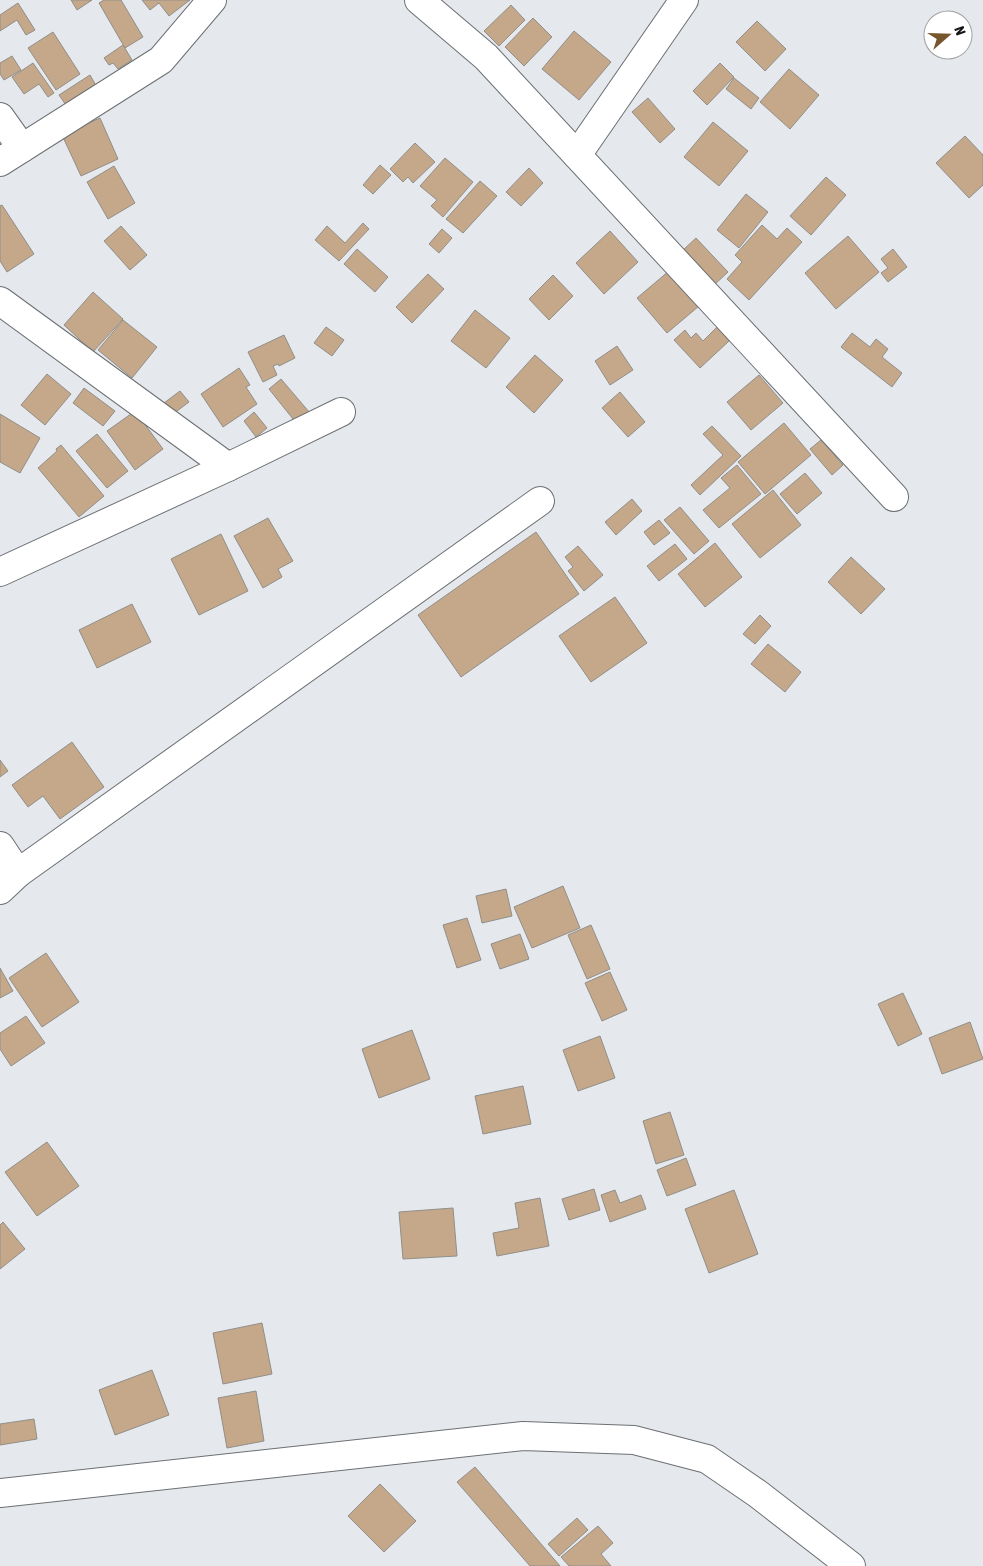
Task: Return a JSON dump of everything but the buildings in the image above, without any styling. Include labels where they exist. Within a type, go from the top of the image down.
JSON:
[{"type":"street","points":[[0,117],[11,155],[161,60],[212,0]]},
{"type":"street","points":[[419,0],[486,57],[894,498]]},
{"type":"street","points":[[577,155],[684,0]]},
{"type":"street","points":[[0,301],[228,467]]},
{"type":"street","points":[[0,572],[228,467],[341,412]]},
{"type":"street","points":[[0,846],[9,881],[540,501]]},
{"type":"street","points":[[0,1493],[523,1436],[634,1440],[707,1459],[758,1494],[850,1566]]}]
